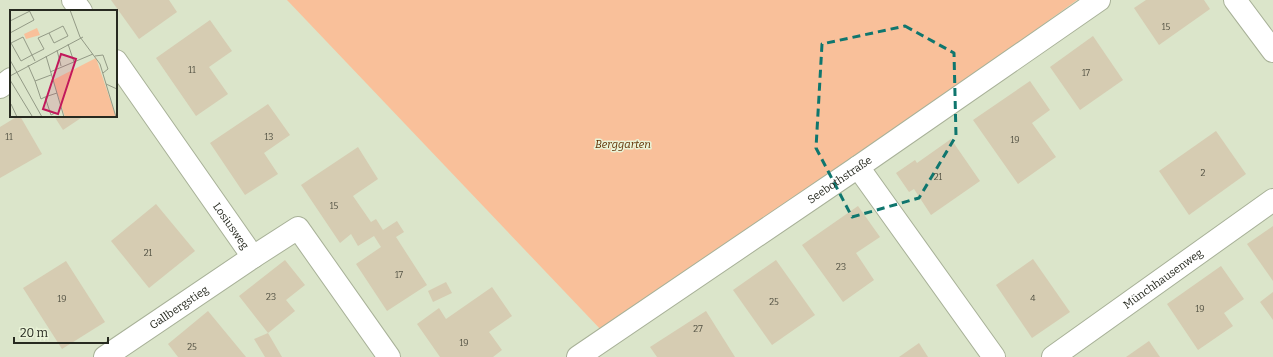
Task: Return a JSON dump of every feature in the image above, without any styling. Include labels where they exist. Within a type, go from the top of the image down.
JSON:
[{"type":"street","points":[[73,0],[80,10]]},
{"type":"street","name":"Seebothstraße","points":[[578,357],[858,167],[1099,0]]},
{"type":"street","points":[[1235,0],[1273,51]]},
{"type":"street","name":"Losiusweg","points":[[117,62],[253,257],[298,228],[389,357]]},
{"type":"street","points":[[0,86],[10,80]]},
{"type":"street","points":[[858,167],[994,357]]},
{"type":"street","name":"Münchhausenweg","points":[[1053,357],[1273,200]]},
{"type":"street","name":"Gallbergstieg","points":[[105,357],[253,257]]},
{"type":"highlighted area","points":[[905,26],[954,53],[956,136],[919,198],[852,217],[816,148],[822,44]]},
{"type":"green space","name":"Berggarten","points":[[287,0],[1077,0],[854,161],[603,332]]},
{"type":"building","points":[[111,0],[169,0],[177,12],[139,39]]},
{"type":"building","points":[[1146,0],[1204,0],[1210,9],[1159,45],[1134,8]]},
{"type":"building","points":[[210,20],[232,51],[209,67],[228,94],[196,116],[156,58]]},
{"type":"building","points":[[1093,36],[1123,80],[1080,110],[1050,67]]},
{"type":"building","points":[[1030,81],[1050,110],[1032,123],[1056,157],[1018,184],[973,120]]},
{"type":"building","points":[[268,104],[290,135],[264,153],[278,174],[245,195],[210,143]]},
{"type":"building","points":[[16,117],[21,117],[42,154],[0,178],[0,127]]},
{"type":"building","points":[[55,117],[82,117],[63,130]]},
{"type":"building","points":[[1216,131],[1246,174],[1189,215],[1159,171]]},
{"type":"building","points":[[951,139],[980,181],[931,215],[914,189],[909,192],[896,173],[915,160],[917,163]]},
{"type":"building","points":[[358,147],[378,179],[353,196],[371,222],[376,219],[383,230],[397,221],[404,232],[396,237],[427,285],[387,311],[356,264],[381,247],[374,236],[358,246],[351,234],[340,243],[301,185]]},
{"type":"building","points":[[156,204],[195,251],[149,288],[111,241]]},
{"type":"building","points":[[858,206],[880,237],[856,253],[874,280],[843,302],[802,245]]},
{"type":"building","points":[[1273,226],[1273,281],[1247,244]]},
{"type":"building","points":[[1033,259],[1070,312],[1032,338],[996,285]]},
{"type":"building","points":[[285,260],[305,285],[286,300],[295,311],[268,333],[239,296]]},
{"type":"building","points":[[776,260],[815,315],[772,345],[733,290]]},
{"type":"building","points":[[66,261],[105,322],[62,349],[23,288]]},
{"type":"building","points":[[1221,266],[1244,299],[1224,313],[1233,326],[1198,350],[1167,304]]},
{"type":"building","points":[[446,282],[452,293],[433,302],[428,291]]},
{"type":"building","points":[[492,287],[512,316],[489,332],[502,350],[493,357],[440,357],[417,324],[439,308],[446,319]]},
{"type":"building","points":[[1273,292],[1273,320],[1260,302]]},
{"type":"building","points":[[208,311],[246,357],[178,357],[168,344]]},
{"type":"building","points":[[706,311],[735,357],[657,357],[650,347]]},
{"type":"building","points":[[268,333],[282,357],[265,357],[254,339]]},
{"type":"building","points":[[1149,341],[1160,357],[1126,357]]},
{"type":"building","points":[[919,343],[928,357],[899,357]]}]
